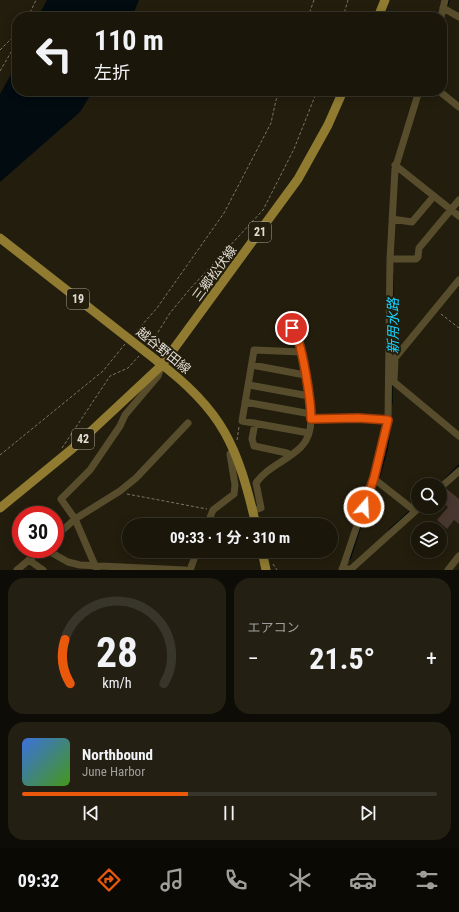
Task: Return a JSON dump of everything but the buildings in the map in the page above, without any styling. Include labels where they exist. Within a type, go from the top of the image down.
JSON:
[{"type":"main road","points":[[380,12],[385,0]]},
{"type":"main road","name":"三郷松伏線","points":[[159,362],[298,179],[328,125],[342,96]]},
{"type":"main road","name":"越谷野田線","points":[[0,238],[159,362],[199,397],[218,421],[235,447],[254,518]]},
{"type":"main road","name":"42","points":[[0,508],[72,449],[159,362]]},
{"type":"main road","points":[[263,558],[266,570]]},
{"type":"street","points":[[445,0],[446,10],[459,17]]},
{"type":"street","points":[[392,382],[390,259],[395,165],[417,96]]},
{"type":"street","points":[[445,96],[459,107]]},
{"type":"street","points":[[395,165],[459,216]]},
{"type":"street","points":[[392,219],[412,222],[434,196]]},
{"type":"street","points":[[390,259],[416,259],[418,257],[419,248],[459,200]]},
{"type":"street","points":[[412,514],[351,569],[342,569],[374,478],[388,420],[395,358],[459,280]]},
{"type":"street","points":[[252,510],[261,508],[256,483],[262,474],[301,448],[309,433],[311,417],[309,396],[301,352],[295,331],[284,327]]},
{"type":"street","points":[[301,352],[254,350],[242,421],[309,433]]},
{"type":"street","points":[[96,568],[75,519],[61,499],[90,470],[125,415],[158,376],[159,362]]},
{"type":"street","points":[[252,365],[305,375]]},
{"type":"street","points":[[392,382],[459,436]]},
{"type":"street","points":[[249,385],[309,396]]},
{"type":"street","points":[[245,402],[311,417],[388,420]]},
{"type":"street","points":[[64,529],[75,519],[120,491],[136,478],[188,423]]},
{"type":"street","points":[[255,423],[252,439],[254,446],[287,453],[290,455]]},
{"type":"street","points":[[210,518],[213,510],[234,494],[236,485],[230,454],[235,447]]},
{"type":"street","points":[[447,482],[459,471]]},
{"type":"street","points":[[374,478],[411,505]]},
{"type":"street","points":[[448,570],[459,556]]},
{"type":"street","points":[[18,570],[32,558]]},
{"type":"street","points":[[60,558],[68,562],[96,568],[185,570]]},
{"type":"street","points":[[190,570],[194,558]]},
{"type":"street","points":[[29,560],[42,570]]},
{"type":"path","points":[[30,12],[36,0]]},
{"type":"path","points":[[310,12],[314,0]]},
{"type":"path","points":[[344,12],[348,0]]},
{"type":"path","points":[[0,50],[12,38]]},
{"type":"path","points":[[0,71],[12,51]]},
{"type":"path","points":[[224,213],[271,123],[278,96]]},
{"type":"path","points":[[146,349],[154,340],[170,313],[189,290],[263,210],[294,149],[315,96]]},
{"type":"path","points":[[435,309],[459,328]]},
{"type":"path","points":[[61,448],[110,376],[128,368],[142,353]]},
{"type":"path","points":[[235,447],[239,421]]},
{"type":"path","points":[[128,494],[213,510]]},
{"type":"shaded area","points":[[47,0],[139,0],[134,12],[41,12]]},
{"type":"shaded area","points":[[12,73],[12,96],[90,96],[80,112],[0,182],[0,94]]},
{"type":"waterway","name":"新用水路","points":[[447,7],[449,0]]},
{"type":"waterway","name":"新用水路","points":[[393,274],[394,354]]},
{"type":"waterway","name":"新用水路","points":[[392,384],[392,404]]},
{"type":"waterway","name":"新用水路","points":[[379,478],[387,450],[391,422]]},
{"type":"waterway","points":[[446,478],[459,465]]},
{"type":"waterway","name":"新用水路","points":[[362,521],[377,484]]},
{"type":"waterway","points":[[389,530],[410,511]]},
{"type":"waterway","name":"新用水路","points":[[350,559],[360,528]]},
{"type":"route","points":[[292,328],[297,334],[301,352],[311,408],[311,419],[358,418],[388,420],[374,478],[364,507]]}]
